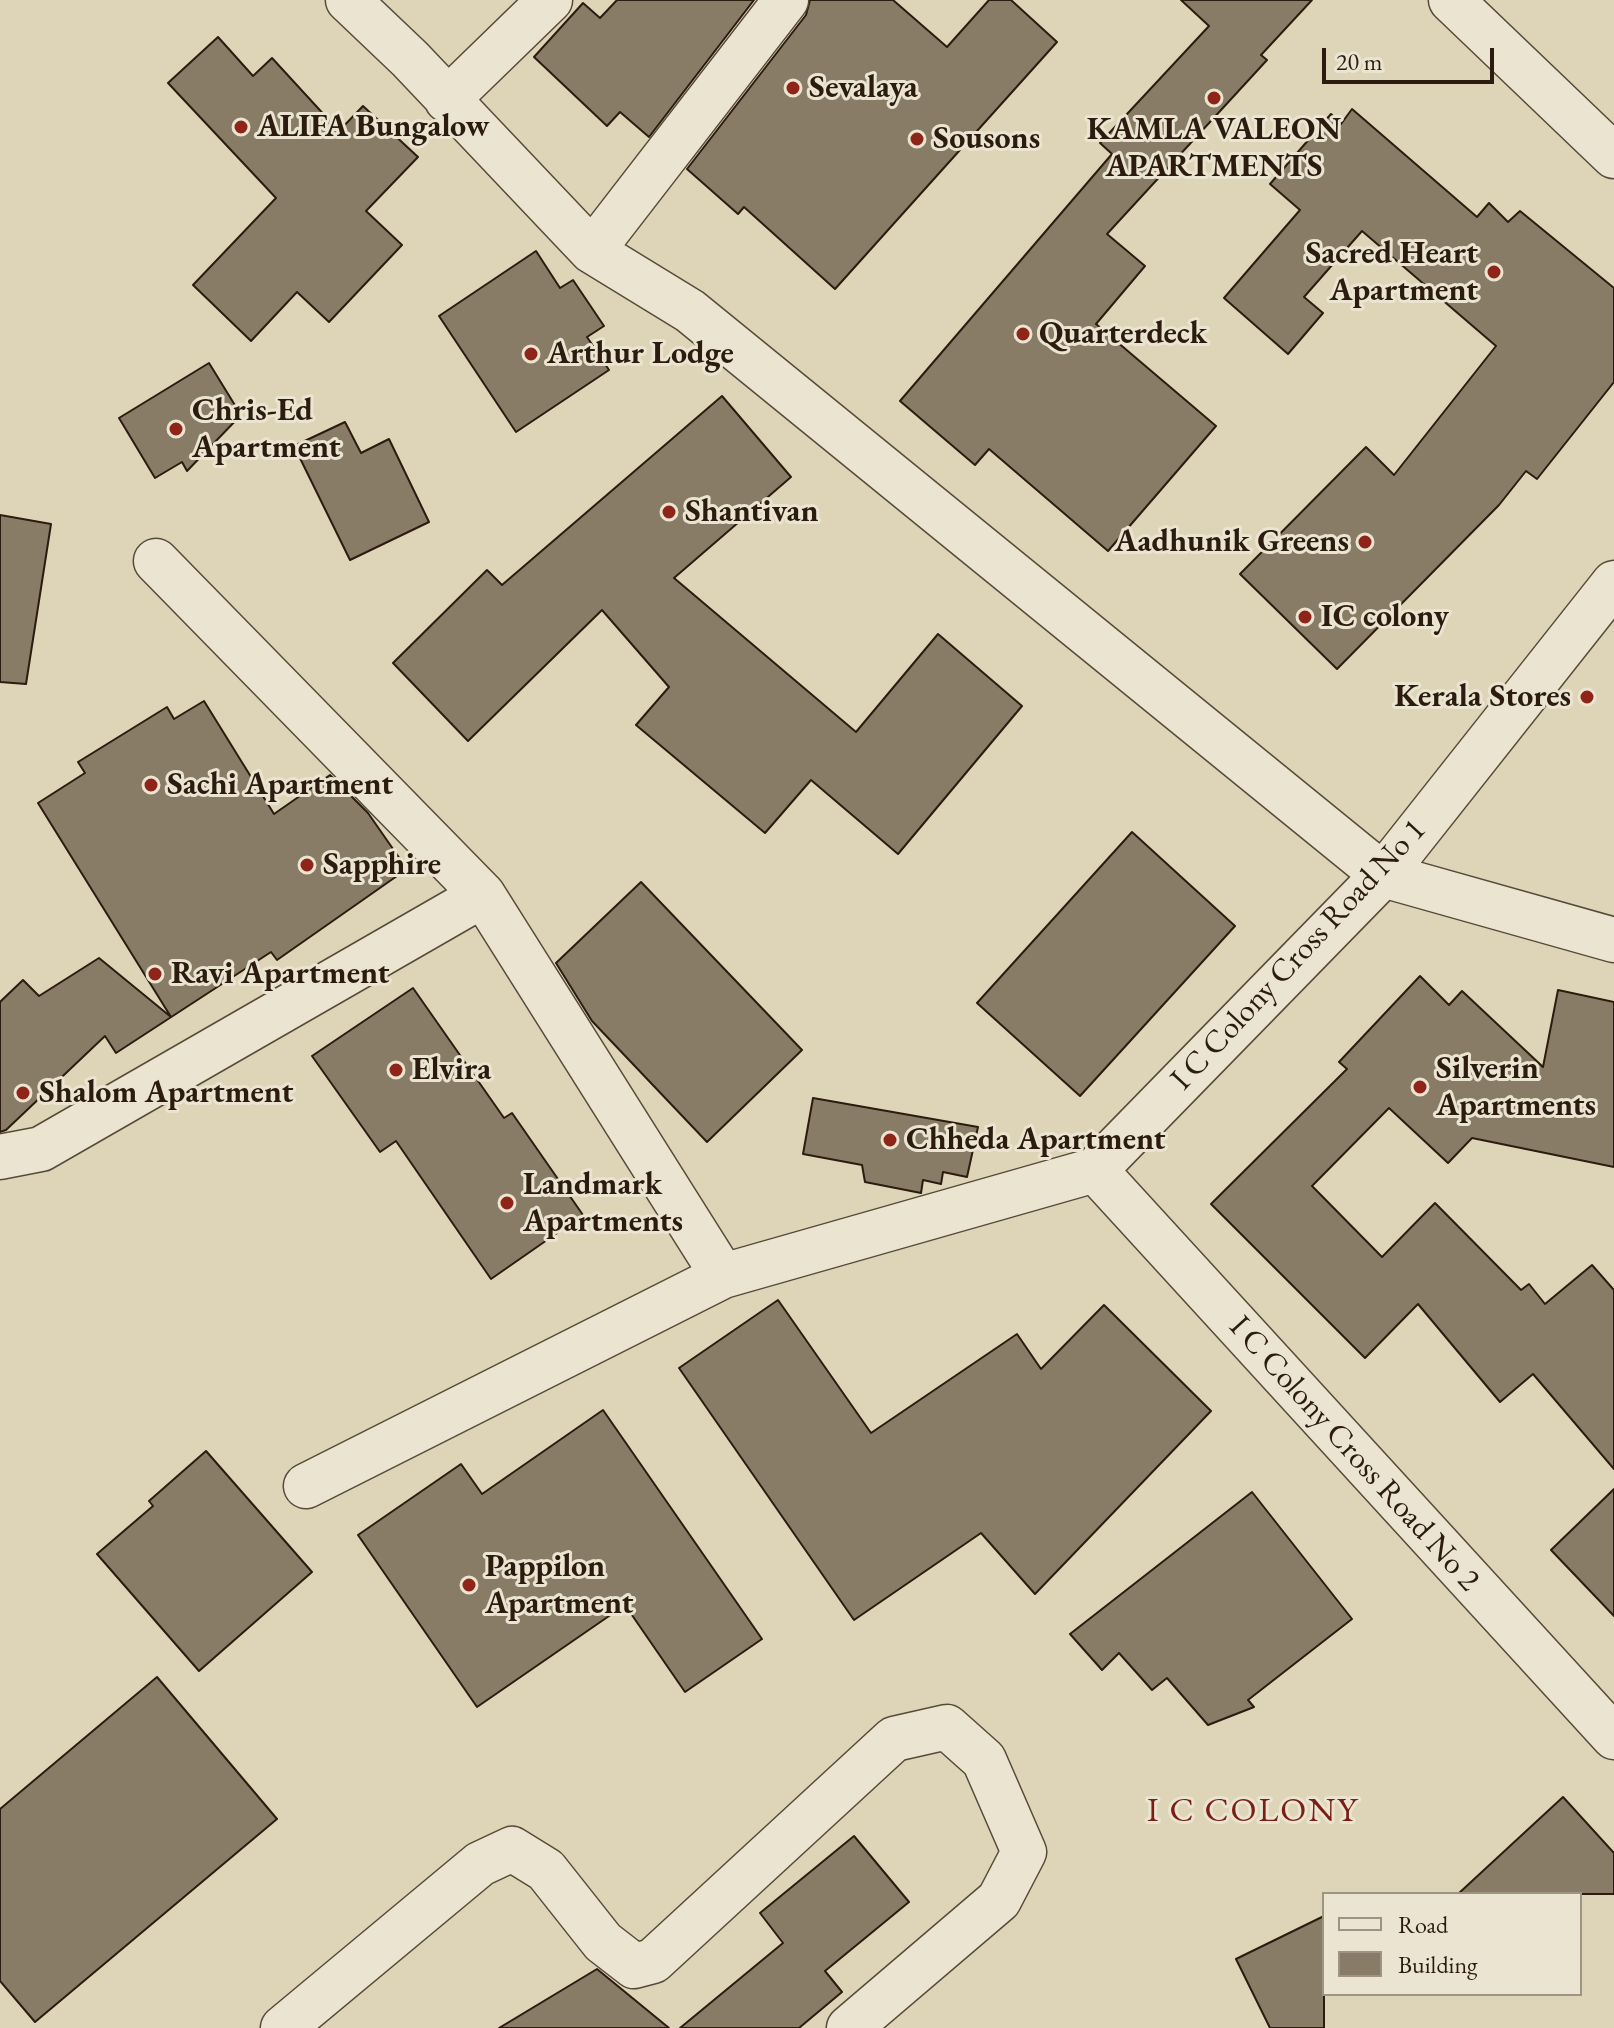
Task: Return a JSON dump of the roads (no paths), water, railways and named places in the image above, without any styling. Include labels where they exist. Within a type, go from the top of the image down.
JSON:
[{"type":"street","points":[[348,0],[592,251],[690,311],[1383,875],[1614,940]]},
{"type":"street","points":[[447,100],[550,0]]},
{"type":"street","points":[[592,251],[786,0]]},
{"type":"street","points":[[1451,0],[1614,156]]},
{"type":"street","points":[[156,561],[483,895],[723,1276]]},
{"type":"street","name":"I C Colony Cross Road No 1","points":[[1095,1170],[1383,875],[1614,583]]},
{"type":"street","points":[[0,1157],[41,1149],[483,895]]},
{"type":"street","points":[[306,1486],[723,1276],[1095,1170]]},
{"type":"street","name":"I C Colony Cross Road No 2","points":[[1095,1170],[1614,1737]]},
{"type":"street","points":[[283,2028],[480,1864],[512,1849],[546,1870],[603,1942],[634,1966],[653,1961],[894,1739],[947,1727],[984,1760],[1024,1852],[999,1900],[849,2028]]},
{"type":"place","name":"Sevalaya","points":[[793,88]]},
{"type":"place","name":"KAMLA VALEON APARTMENTS","points":[[1214,98]]},
{"type":"place","name":"ALIFA Bungalow","points":[[241,127]]},
{"type":"place","name":"Sousons","points":[[917,139]]},
{"type":"place","name":"Sacred Heart Apartment","points":[[1494,272]]},
{"type":"place","name":"Quarterdeck","points":[[1023,334]]},
{"type":"place","name":"Arthur Lodge","points":[[531,354]]},
{"type":"place","name":"Chris-Ed Apartment","points":[[176,429]]},
{"type":"place","name":"Shantivan","points":[[669,512]]},
{"type":"place","name":"Aadhunik Greens","points":[[1365,542]]},
{"type":"place","name":"IC colony","points":[[1305,617]]},
{"type":"place","name":"Kerala Stores","points":[[1587,697]]},
{"type":"place","name":"Sachi Apartment","points":[[151,785]]},
{"type":"place","name":"Sapphire","points":[[307,865]]},
{"type":"place","name":"Ravi Apartment","points":[[155,974]]},
{"type":"place","name":"Elvira","points":[[396,1070]]},
{"type":"place","name":"Silverin Apartments","points":[[1420,1087]]},
{"type":"place","name":"Shalom Apartment","points":[[23,1093]]},
{"type":"place","name":"Chheda Apartment","points":[[890,1140]]},
{"type":"place","name":"Landmark Apartments","points":[[507,1203]]},
{"type":"place","name":"Pappilon Apartment","points":[[469,1585]]},
{"type":"district","name":"I C COLONY","points":[[1253,1812]]}]
